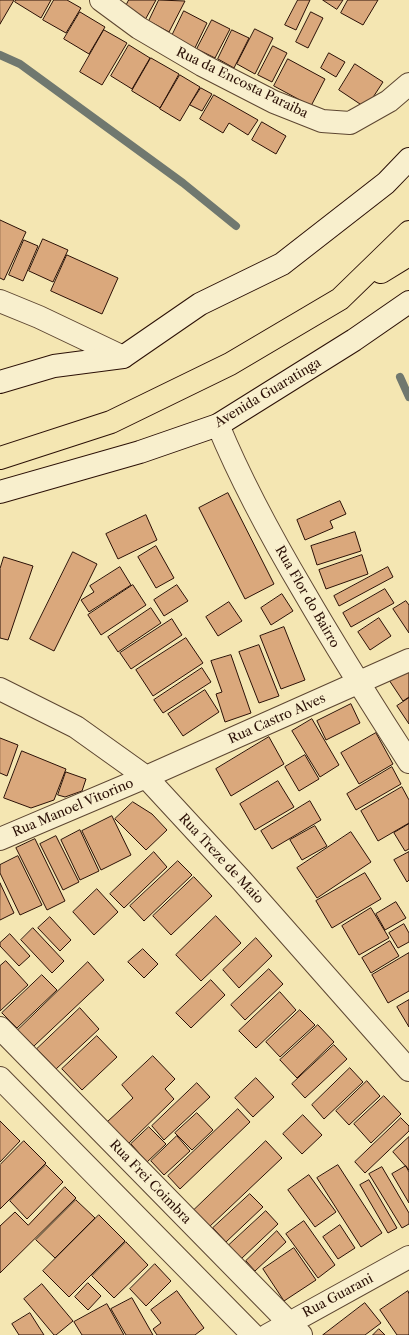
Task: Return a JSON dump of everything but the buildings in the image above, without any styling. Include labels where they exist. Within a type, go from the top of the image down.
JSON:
[{"type":"highway","points":[[340,299],[409,232]]},
{"type":"highway","points":[[0,458],[118,418],[230,364],[340,299],[409,255]]},
{"type":"street","name":"Rua da Encosta Paraiba","points":[[101,0],[139,28],[202,66],[274,102],[322,121],[350,123],[389,101],[409,84]]},
{"type":"street","points":[[0,382],[54,366],[123,357],[200,304],[282,264],[386,183],[409,159]]},
{"type":"street","points":[[0,301],[39,317],[123,357]]},
{"type":"street","name":"Avenida Guaratinga","points":[[0,492],[140,452],[218,425],[354,340],[409,302]]},
{"type":"street","name":"Rua Flor do Bairro","points":[[218,425],[232,459],[276,545],[358,682],[409,762]]},
{"type":"street","name":"Rua Castro Alves","points":[[146,777],[409,660]]},
{"type":"street","name":"Rua Treze de Maio","points":[[0,689],[76,727],[146,777],[242,881],[409,1070]]},
{"type":"street","name":"Rua Manoel Vitorino","points":[[0,839],[146,777]]},
{"type":"street","name":"Rua Frei Coimbra","points":[[0,1028],[295,1329]]},
{"type":"street","points":[[0,1078],[253,1335]]},
{"type":"street","name":"Rua Guarani","points":[[268,1335],[295,1329],[409,1257]]},
{"type":"waterway","points":[[0,55],[20,64],[183,183],[236,226]]},
{"type":"waterway","points":[[400,377],[409,397]]}]
